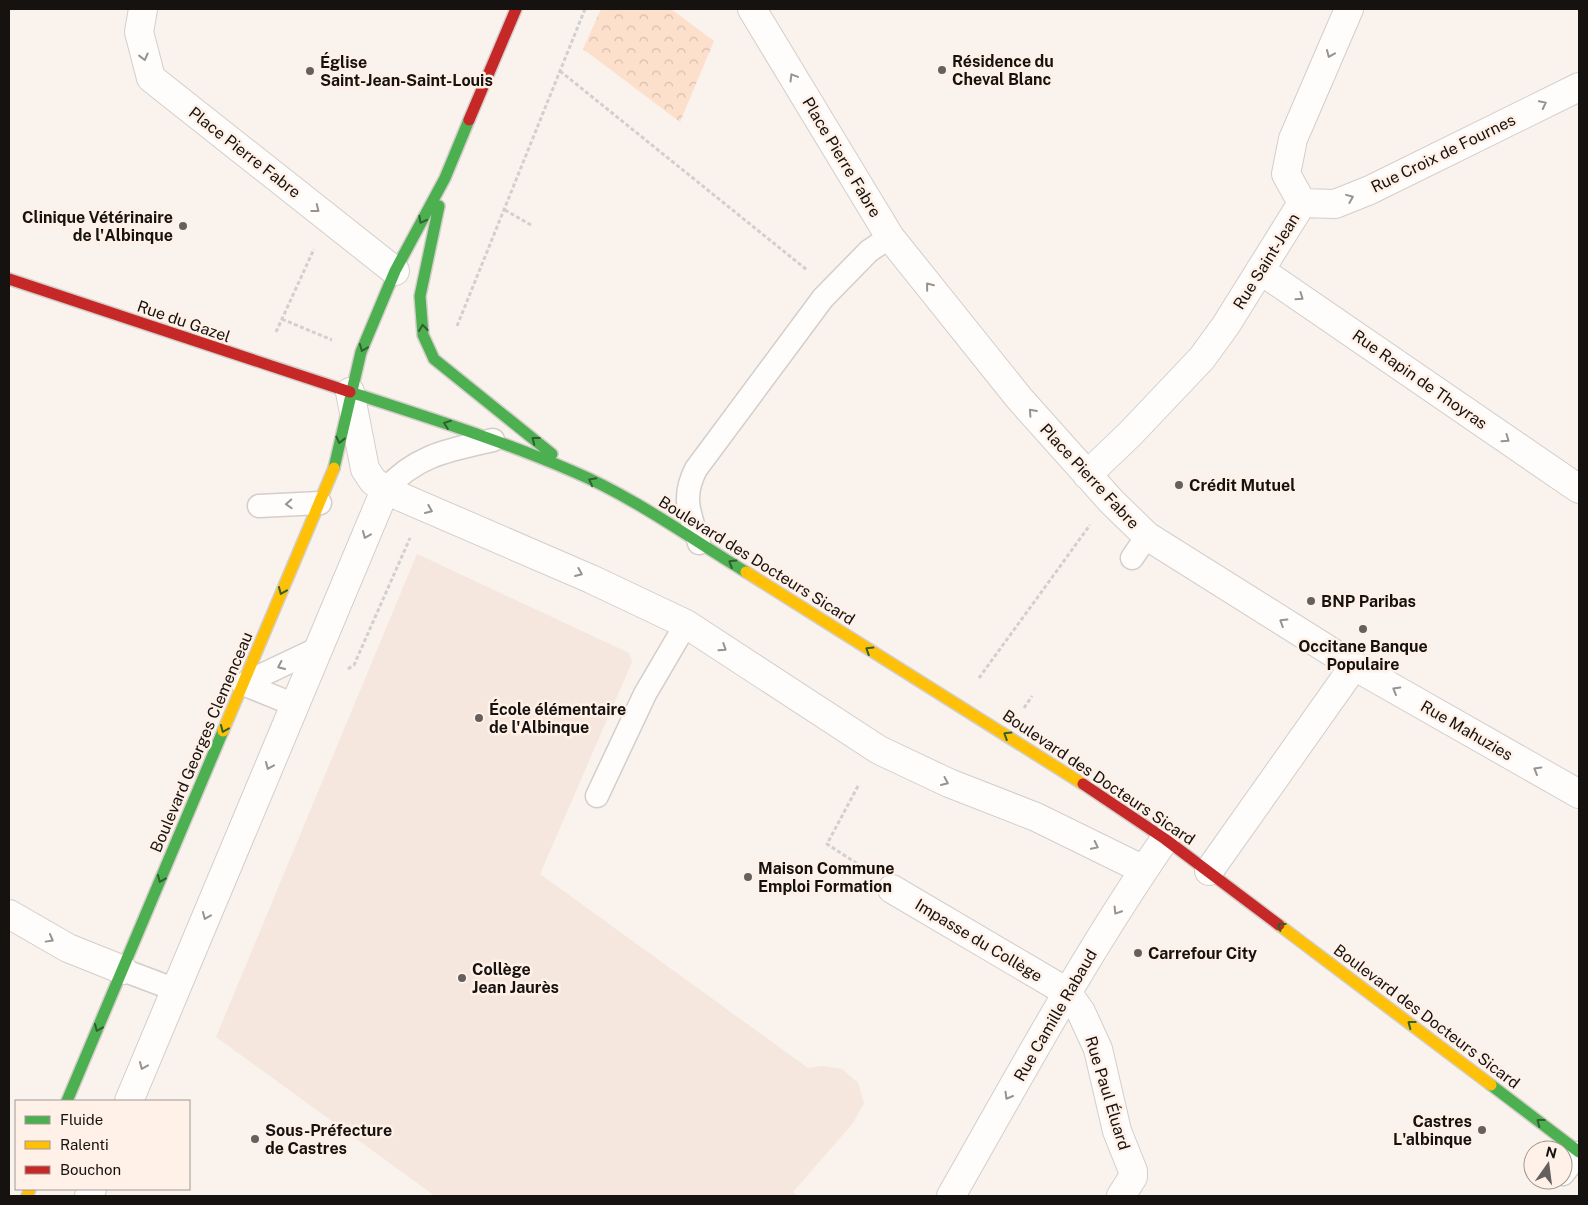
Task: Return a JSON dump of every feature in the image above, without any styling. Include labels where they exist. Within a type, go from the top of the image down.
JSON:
[{"type":"main road","points":[[445,178],[516,9]]},
{"type":"main road","name":"Boulevard Georges Clemenceau","points":[[67,1100],[335,466],[360,352],[395,271],[445,178]]},
{"type":"main road","name":"Boulevard des Docteurs Sicard","points":[[445,178],[420,296],[423,335],[434,359],[573,471]]},
{"type":"main road","name":"Rue du Gazel","points":[[9,279],[350,392]]},
{"type":"main road","name":"Boulevard des Docteurs Sicard","points":[[350,392],[493,440],[573,471],[633,503],[699,543],[1047,760],[1166,839],[1579,1152]]},
{"type":"street","name":"Place Pierre Fabre","points":[[143,9],[140,32],[151,78],[395,271]]},
{"type":"street","name":"Place Pierre Fabre","points":[[752,9],[890,237],[1019,398],[1112,502],[1139,547],[1354,666]]},
{"type":"street","name":"Rue Saint-Jean","points":[[1087,475],[1130,434],[1202,358],[1226,325],[1302,203],[1286,174],[1293,139],[1349,9]]},
{"type":"street","name":"Rue Croix de Fournes","points":[[1302,203],[1335,204],[1370,190],[1579,87]]},
{"type":"street","name":"Rue Rapin de Thoyras","points":[[1260,270],[1579,489]]},
{"type":"street","points":[[350,392],[365,469],[372,481],[384,490],[591,579],[686,624],[890,755],[949,783],[1036,817],[1144,870]]},
{"type":"street","points":[[129,1100],[384,490]]},
{"type":"street","points":[[1209,871],[1354,666]]},
{"type":"street","name":"Rue Mahuzies","points":[[1354,666],[1579,794]]},
{"type":"street","name":"Rue Camille Rabaud","points":[[951,1196],[1067,992],[1144,870],[1166,839]]},
{"type":"street","name":"Impasse du Collège","points":[[892,889],[1067,992]]},
{"type":"street","points":[[9,914],[68,948],[122,970]]},
{"type":"street","name":"Rue Paul Éluard","points":[[1067,992],[1081,1012],[1098,1049],[1117,1131],[1133,1171],[1133,1177],[1121,1196]]},
{"type":"lane","points":[[699,543],[686,495],[689,481],[712,431],[774,349],[869,251],[890,237]]},
{"type":"lane","points":[[384,490],[399,473],[424,459],[447,451],[493,440]]},
{"type":"lane","points":[[259,506],[320,503]]},
{"type":"lane","points":[[596,796],[645,694],[686,624]]},
{"type":"lane","points":[[243,684],[319,648]]},
{"type":"lane","points":[[243,684],[295,705]]},
{"type":"lane","points":[[122,970],[176,990]]},
{"type":"path","points":[[454,334],[585,9]]},
{"type":"path","points":[[560,71],[831,289]]},
{"type":"path","points":[[505,210],[532,225]]},
{"type":"path","points":[[275,334],[314,248]]},
{"type":"path","points":[[282,319],[336,342]]},
{"type":"path","points":[[977,681],[1093,522]]},
{"type":"path","points":[[858,786],[827,844],[887,882],[892,889]]},
{"type":"shaded area","name":"Collège Jean Jaurès","points":[[417,554],[629,653],[632,662],[540,874],[808,1068],[822,1066],[842,1069],[858,1083],[864,1103],[853,1123],[793,1192],[798,1196],[435,1196],[216,1037]]},
{"type":"green space","points":[[601,9],[671,9],[714,41],[680,122],[583,49]]},
{"type":"traffic: fast","points":[[334,468],[361,352],[395,271],[445,178],[469,120]]},
{"type":"traffic: fast","points":[[439,206],[420,296],[423,335],[434,359],[552,454]]},
{"type":"traffic: fast","points":[[350,392],[434,419],[572,471],[639,505],[746,572]]},
{"type":"traffic: fast","points":[[67,1100],[223,731]]},
{"type":"traffic: fast","points":[[1491,1085],[1579,1152]]},
{"type":"traffic: slow","points":[[223,731],[334,468]]},
{"type":"traffic: slow","points":[[746,572],[1083,784]]},
{"type":"traffic: slow","points":[[1279,925],[1491,1085]]},
{"type":"traffic: slow","points":[[27,1196],[30,1190]]},
{"type":"traffic: jam","points":[[469,120],[516,9]]},
{"type":"traffic: jam","points":[[9,279],[350,392]]},
{"type":"traffic: jam","points":[[1083,784],[1165,839],[1279,925]]},
{"type":"place","name":"Résidence du Cheval Blanc","points":[[942,70]]},
{"type":"place","name":"Église Saint-Jean-Saint-Louis","points":[[310,71]]},
{"type":"place","name":"Clinique Vétérinaire de l'Albinque","points":[[183,226]]},
{"type":"place","name":"Crédit Mutuel","points":[[1179,485]]},
{"type":"place","name":"BNP Paribas","points":[[1311,601]]},
{"type":"place","name":"Occitane Banque Populaire","points":[[1363,629]]},
{"type":"place","name":"École élémentaire de l'Albinque","points":[[479,718]]},
{"type":"place","name":"Maison Commune Emploi Formation","points":[[748,877]]},
{"type":"place","name":"Carrefour City","points":[[1138,953]]},
{"type":"place","name":"Collège Jean Jaurès","points":[[462,978]]},
{"type":"place","name":"Castres L'albinque","points":[[1482,1130]]},
{"type":"place","name":"Sous-Préfecture de Castres","points":[[255,1139]]}]
